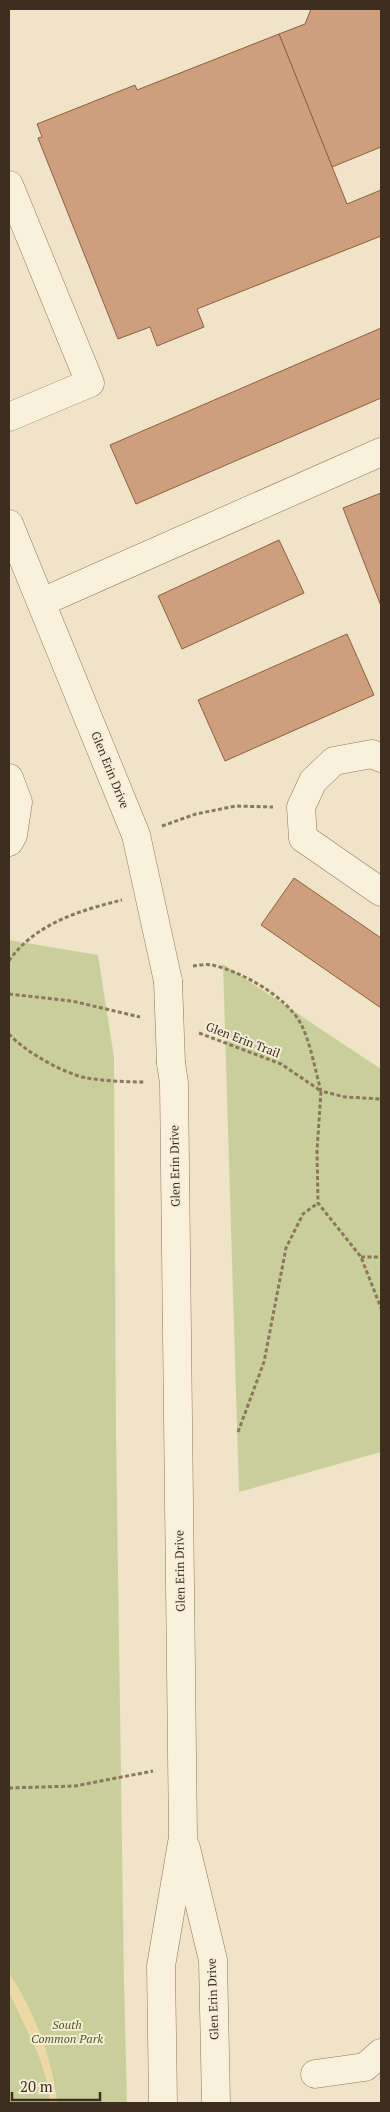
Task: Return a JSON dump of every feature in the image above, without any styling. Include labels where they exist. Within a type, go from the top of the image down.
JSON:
[{"type":"street","points":[[9,186],[90,383],[9,417]]},
{"type":"street","points":[[42,602],[381,452]]},
{"type":"street","name":"Glen Erin Drive","points":[[9,524],[136,835],[166,974],[172,1073],[183,1837],[162,1966],[163,2103]]},
{"type":"street","points":[[378,881],[303,838],[301,808],[312,781],[334,761],[372,754],[381,758]]},
{"type":"street","points":[[9,778],[18,802],[13,835],[9,842]]},
{"type":"street","name":"Glen Erin Drive","points":[[183,1837],[213,1960],[216,2103]]},
{"type":"street","points":[[315,2074],[365,2067],[381,2053]]},
{"type":"path","points":[[136,835],[196,814],[236,806],[301,808]]},
{"type":"path","points":[[9,961],[16,951],[50,924],[94,907],[149,893]]},
{"type":"path","points":[[166,974],[211,965],[239,974],[263,987],[284,1004],[301,1023],[321,1091],[317,1151],[318,1203],[361,1257],[381,1308]]},
{"type":"path","points":[[9,994],[72,1001],[144,1018]]},
{"type":"path","name":"Glen Erin Trail","points":[[199,1032],[281,1064],[321,1091]]},
{"type":"path","points":[[9,1034],[14,1040],[46,1062],[84,1077],[126,1082],[172,1073]]},
{"type":"path","points":[[321,1091],[345,1097],[381,1099]]},
{"type":"path","points":[[238,1432],[264,1362],[286,1248],[303,1214],[318,1203]]},
{"type":"path","points":[[361,1257],[381,1257]]},
{"type":"path","points":[[9,1788],[75,1786],[183,1765]]},
{"type":"green space","name":"South Common Park","points":[[9,940],[98,955],[114,1057],[116,1434],[127,2103],[9,2103]]},
{"type":"green space","points":[[223,964],[381,1069],[381,1452],[239,1492]]},
{"type":"sand","points":[[9,1973],[41,2035],[55,2086],[57,2103],[50,2103],[48,2085],[39,2056],[9,1992]]},
{"type":"building","points":[[311,9],[381,9],[381,147],[332,167],[279,34],[305,24]]},
{"type":"building","points":[[279,34],[347,204],[381,190],[381,236],[197,309],[204,327],[157,346],[150,327],[118,339],[38,138],[42,137],[37,124],[135,85],[137,90]]},
{"type":"building","points":[[381,328],[381,398],[136,504],[110,445]]},
{"type":"building","points":[[381,493],[381,606],[343,508]]},
{"type":"building","points":[[279,540],[304,593],[182,649],[158,596]]},
{"type":"building","points":[[347,634],[374,695],[225,761],[198,700]]},
{"type":"building","points":[[294,878],[381,938],[381,1008],[261,925]]}]
